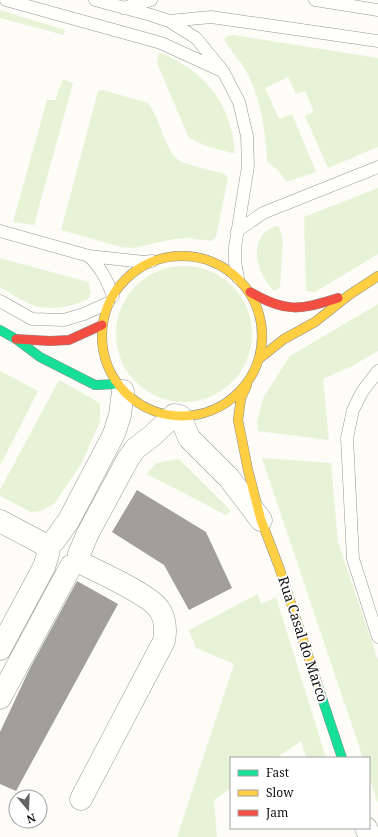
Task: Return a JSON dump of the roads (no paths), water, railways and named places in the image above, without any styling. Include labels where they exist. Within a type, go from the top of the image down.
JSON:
[{"type":"main road","points":[[170,256],[188,256],[207,259],[224,267],[238,278],[250,292],[260,313],[263,336],[260,358],[249,380],[237,396],[224,406],[202,414],[177,416],[162,414],[143,407],[120,388],[104,356],[102,325],[110,300],[120,285],[136,270],[152,261],[170,256]]},
{"type":"main road","points":[[260,358],[284,339],[315,322],[349,295],[378,276]]},
{"type":"main road","points":[[250,292],[270,303],[290,309],[312,306],[349,295]]},
{"type":"main road","points":[[16,338],[50,341],[69,340],[102,325]]},
{"type":"main road","points":[[0,330],[16,338],[40,357],[95,385],[120,388]]},
{"type":"main road","name":"Rua Casal do Marco","points":[[249,380],[241,398],[238,420],[245,457],[261,520],[279,567],[342,757]]},
{"type":"street","points":[[0,649],[44,567],[51,547],[69,520],[114,434],[120,415],[120,388]]},
{"type":"street","points":[[0,698],[76,560],[88,532],[128,459],[135,449],[177,416]]},
{"type":"street","name":"Rua Casal do Marco","points":[[177,416],[189,438],[225,474],[261,520]]},
{"type":"street","points":[[0,521],[51,547]]},
{"type":"street","points":[[51,547],[60,537],[68,538],[74,541],[78,547],[76,560]]},
{"type":"street","points":[[76,560],[148,598],[159,608],[164,619],[166,631],[164,641],[81,799]]},
{"type":"lane","points":[[6,0],[161,44],[223,71]]},
{"type":"lane","points":[[96,0],[169,21],[196,38],[223,71],[239,102],[247,136],[248,166],[237,231],[235,254],[238,278]]},
{"type":"lane","points":[[123,8],[151,0]]},
{"type":"lane","points":[[315,0],[378,10]]},
{"type":"lane","points":[[169,21],[211,17],[378,41]]},
{"type":"lane","points":[[237,231],[263,212],[378,167]]},
{"type":"lane","points":[[0,231],[89,256],[144,262],[152,261]]},
{"type":"lane","points":[[0,301],[32,319],[64,320],[84,314],[110,300],[106,278],[89,256]]},
{"type":"lane","points":[[378,371],[362,392],[353,410],[347,438],[352,559],[378,637]]}]
